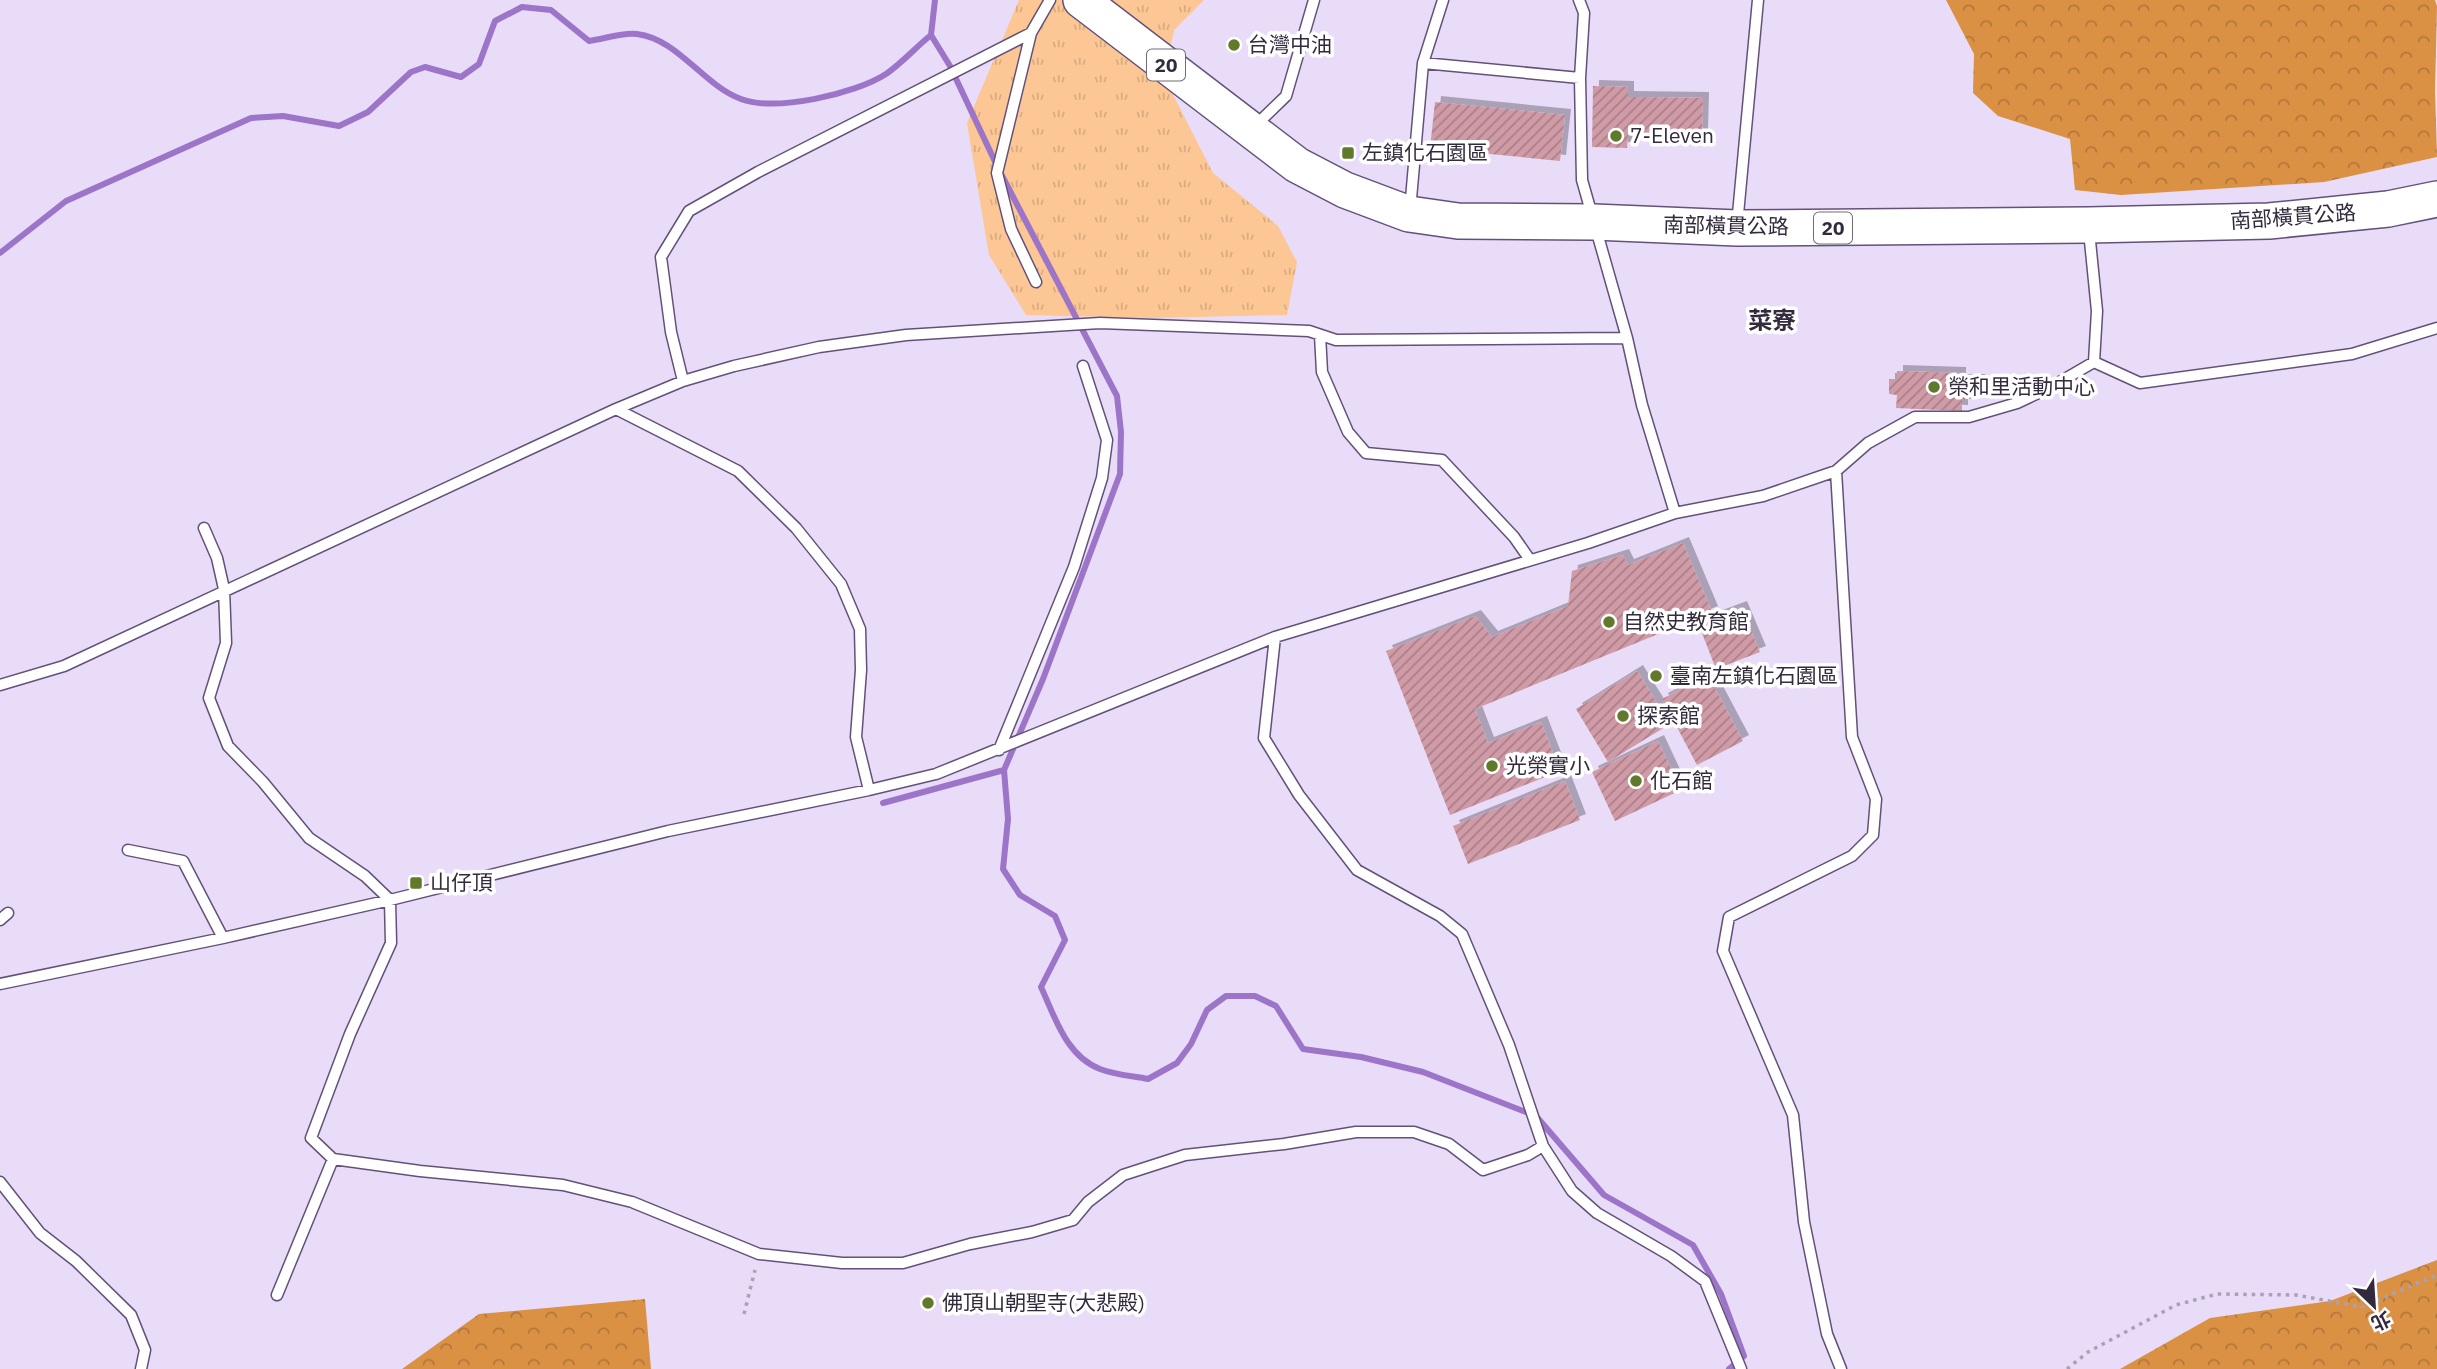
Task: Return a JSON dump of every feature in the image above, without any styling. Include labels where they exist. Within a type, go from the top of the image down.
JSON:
[{"type":"main road","name":"南部橫貫公路","points":[[1081,0],[1250,130],[1309,171],[1345,190],[1409,215],[1458,221],[1594,222],[1737,228],[2088,225],[2269,221],[2388,209],[2437,199]]},
{"type":"lane","points":[[1036,282],[1011,229],[997,173],[1031,33],[1050,0]]},
{"type":"lane","points":[[1250,130],[1286,96],[1314,0]]},
{"type":"lane","points":[[1409,215],[1423,63],[1443,0]]},
{"type":"lane","points":[[1579,0],[1584,13],[1580,78],[1582,180],[1627,338],[1642,405],[1675,513]]},
{"type":"lane","points":[[1737,228],[1758,0]]},
{"type":"lane","points":[[683,382],[671,331],[661,257],[689,211],[758,172],[1031,33]]},
{"type":"lane","points":[[1423,63],[1580,78]]},
{"type":"lane","points":[[2088,225],[2096,311],[2094,362]]},
{"type":"lane","points":[[0,685],[64,666],[224,589],[616,409],[683,382],[734,366],[819,347],[906,335],[1100,323],[1309,331],[1336,340],[1627,338]]},
{"type":"lane","points":[[2094,362],[2140,383],[2352,354],[2437,328]]},
{"type":"lane","points":[[1320,335],[1322,372],[1348,432],[1366,453],[1442,460],[1514,537],[1530,560]]},
{"type":"lane","points":[[0,984],[223,939],[668,831],[936,774],[1275,637],[1588,543],[1675,513],[1763,496],[1836,471],[1868,443],[1914,417],[1969,417],[2017,403],[2094,362]]},
{"type":"lane","points":[[999,750],[1074,567],[1101,478],[1107,440],[1083,366]]},
{"type":"lane","points":[[616,409],[738,471],[796,528],[841,584],[860,629],[861,670],[856,737],[869,790]]},
{"type":"lane","points":[[1836,471],[1852,737],[1876,799],[1874,835],[1852,856],[1729,917],[1723,951],[1793,1115],[1804,1222],[1827,1334],[1841,1369]]},
{"type":"lane","points":[[204,528],[217,558],[224,589],[226,643],[209,698],[228,746],[309,838],[365,876],[390,900],[391,943],[350,1034],[311,1138],[333,1159],[420,1171],[563,1185],[632,1202],[759,1254],[842,1263],[903,1263],[1073,1220],[1088,1202],[1123,1175],[1185,1155],[1284,1144],[1356,1132],[1414,1132],[1449,1144],[1483,1170],[1528,1155],[1543,1146]]},
{"type":"lane","points":[[1275,637],[1264,738],[1299,795],[1357,870],[1440,916],[1462,934],[1509,1045],[1543,1146],[1572,1191],[1597,1213],[1671,1256],[1704,1281],[1741,1369]]},
{"type":"lane","points":[[128,850],[183,861],[223,939]]},
{"type":"lane","points":[[277,1295],[333,1159]]},
{"type":"lane","points":[[0,1182],[40,1233],[76,1261],[131,1315],[145,1350],[141,1369]]},
{"type":"path","points":[[744,1314],[759,1254]]},
{"type":"path","points":[[2067,1369],[2088,1352],[2176,1305],[2217,1294],[2296,1295],[2362,1307],[2437,1275]]},
{"type":"green space","points":[[1019,0],[1204,0],[1174,30],[1164,77],[1213,173],[1278,226],[1297,262],[1287,315],[1148,318],[1026,315],[989,255],[967,123]]},
{"type":"green space","points":[[1946,0],[2435,0],[2437,157],[2324,182],[2121,195],[2075,190],[2070,139],[1998,116],[1973,93],[1974,54]]},
{"type":"green space","points":[[2437,1260],[2437,1369],[2120,1369],[2210,1318],[2330,1301]]},
{"type":"green space","points":[[645,1299],[651,1369],[402,1369],[479,1314]]},
{"type":"building","points":[[1593,86],[1628,87],[1628,97],[1703,98],[1702,135],[1628,134],[1627,148],[1592,147]]},
{"type":"building","points":[[1435,102],[1565,115],[1560,161],[1430,148]]},
{"type":"building","name":"榮和里活動中心","points":[[1897,371],[1960,373],[1960,380],[1979,380],[1978,399],[1962,399],[1962,411],[1896,408],[1897,395],[1889,394],[1889,379],[1897,379]]},
{"type":"building","points":[[1683,543],[1712,612],[1475,709],[1488,743],[1541,722],[1560,771],[1450,815],[1386,651],[1475,616],[1492,637],[1568,606],[1572,571],[1623,555],[1628,565]]},
{"type":"building","points":[[1741,607],[1760,652],[1716,669],[1698,623]]},
{"type":"building","name":"探索館","points":[[1637,671],[1670,724],[1608,762],[1576,709]]},
{"type":"building","points":[[1708,675],[1743,741],[1697,765],[1662,699]]},
{"type":"building","name":"化石館","points":[[1658,741],[1681,790],[1615,821],[1592,772]]},
{"type":"building","points":[[1565,781],[1580,820],[1468,864],[1453,826]]},
{"type":"waterway","points":[[935,0],[931,35],[950,66],[998,168],[1117,396],[1121,432],[1120,474],[1043,679],[1004,770],[1008,819],[1003,869],[1020,895],[1055,916],[1065,940],[1041,987],[1063,1034],[1078,1055],[1088,1063],[1112,1073],[1148,1079],[1177,1063],[1191,1044],[1207,1010],[1226,996],[1255,996],[1276,1006],[1303,1049],[1361,1057],[1423,1072],[1536,1116],[1604,1195],[1693,1245],[1721,1294],[1744,1356],[1729,1369]]},
{"type":"waterway","points":[[0,253],[66,201],[251,118],[283,116],[339,126],[368,112],[411,72],[425,67],[461,77],[479,64],[495,21],[522,7],[551,10],[589,41],[632,34],[652,38],[678,53],[714,84],[741,99],[756,102],[794,102],[855,88],[886,74],[931,35]]},
{"type":"waterway","points":[[883,803],[1004,770]]},
{"type":"place","name":"台灣中油","points":[[1234,45]]},
{"type":"place","name":"7-Eleven","points":[[1616,136]]},
{"type":"place","name":"左鎮化石園區","points":[[1348,153]]},
{"type":"place","name":"榮和里活動中心","points":[[1934,387]]},
{"type":"place","name":"自然史教育館","points":[[1609,622]]},
{"type":"place","name":"臺南左鎮化石園區","points":[[1656,676]]},
{"type":"place","name":"探索館","points":[[1623,716]]},
{"type":"place","name":"光榮實小","points":[[1492,766]]},
{"type":"place","name":"化石館","points":[[1636,781]]},
{"type":"place","name":"山仔頂","points":[[416,883]]},
{"type":"place","name":"佛頂山朝聖寺(大悲殿)","points":[[928,1303]]},
{"type":"district","name":"菜寮","points":[[1772,321]]}]
